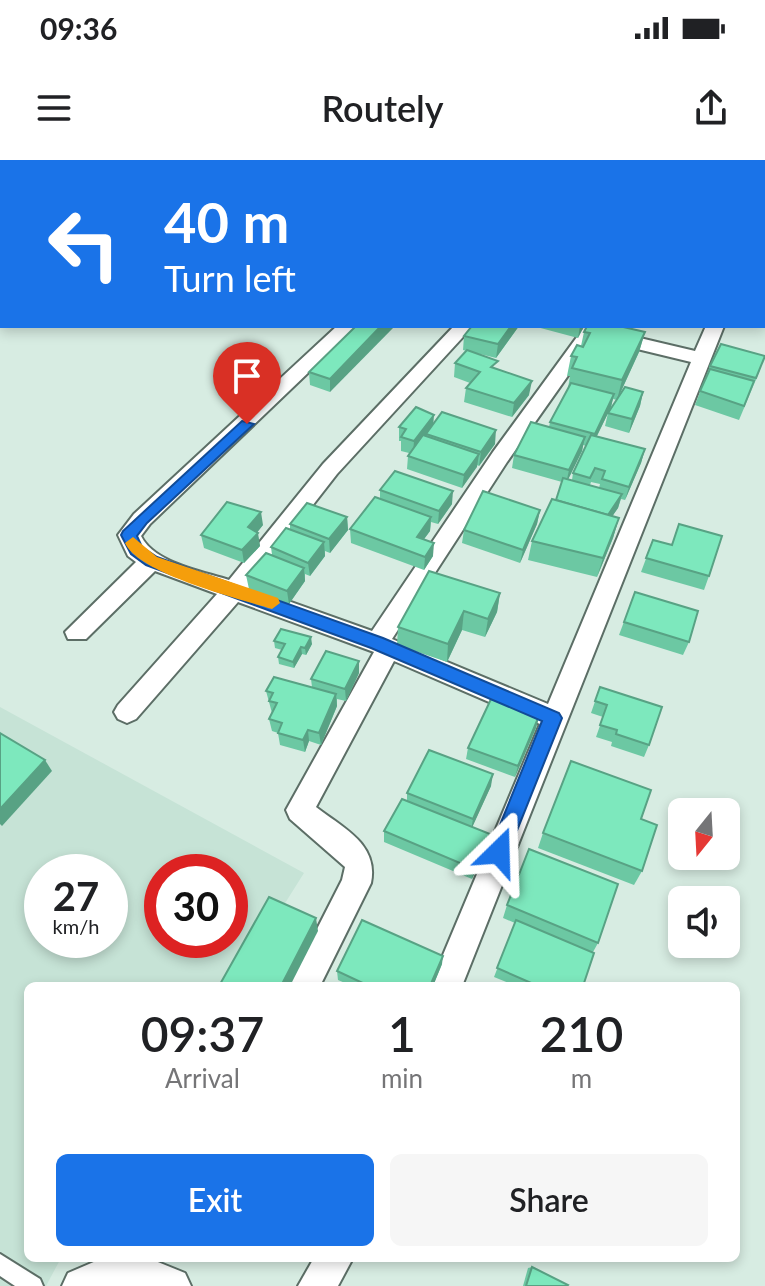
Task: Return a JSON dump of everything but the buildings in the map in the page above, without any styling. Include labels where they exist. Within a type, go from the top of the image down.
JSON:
[{"type":"street","points":[[346,328],[135,527],[129,535],[136,550],[151,561],[235,589],[383,646],[553,718]]},
{"type":"street","points":[[127,712],[235,589],[330,469],[462,328]]},
{"type":"street","points":[[448,982],[714,328]]},
{"type":"street","points":[[306,982],[356,883],[360,866],[353,853],[300,810],[383,646],[500,457],[592,329],[700,358]]},
{"type":"street","points":[[77,632],[151,561]]},
{"type":"street","points":[[317,1286],[332,1262]]},
{"type":"street","points":[[81,1286],[107,1273],[164,1273]]},
{"type":"lane","points":[[0,1264],[33,1286]]},
{"type":"shaded area","points":[[0,707],[304,873],[236,982],[24,982],[24,1262],[59,1262],[46,1286],[0,1286]]},
{"type":"slow traffic","points":[[133,543],[136,550],[151,561],[272,603]]},
{"type":"route","points":[[247,424],[142,519],[129,535],[136,550],[151,561],[377,643],[553,718],[499,852]]}]
